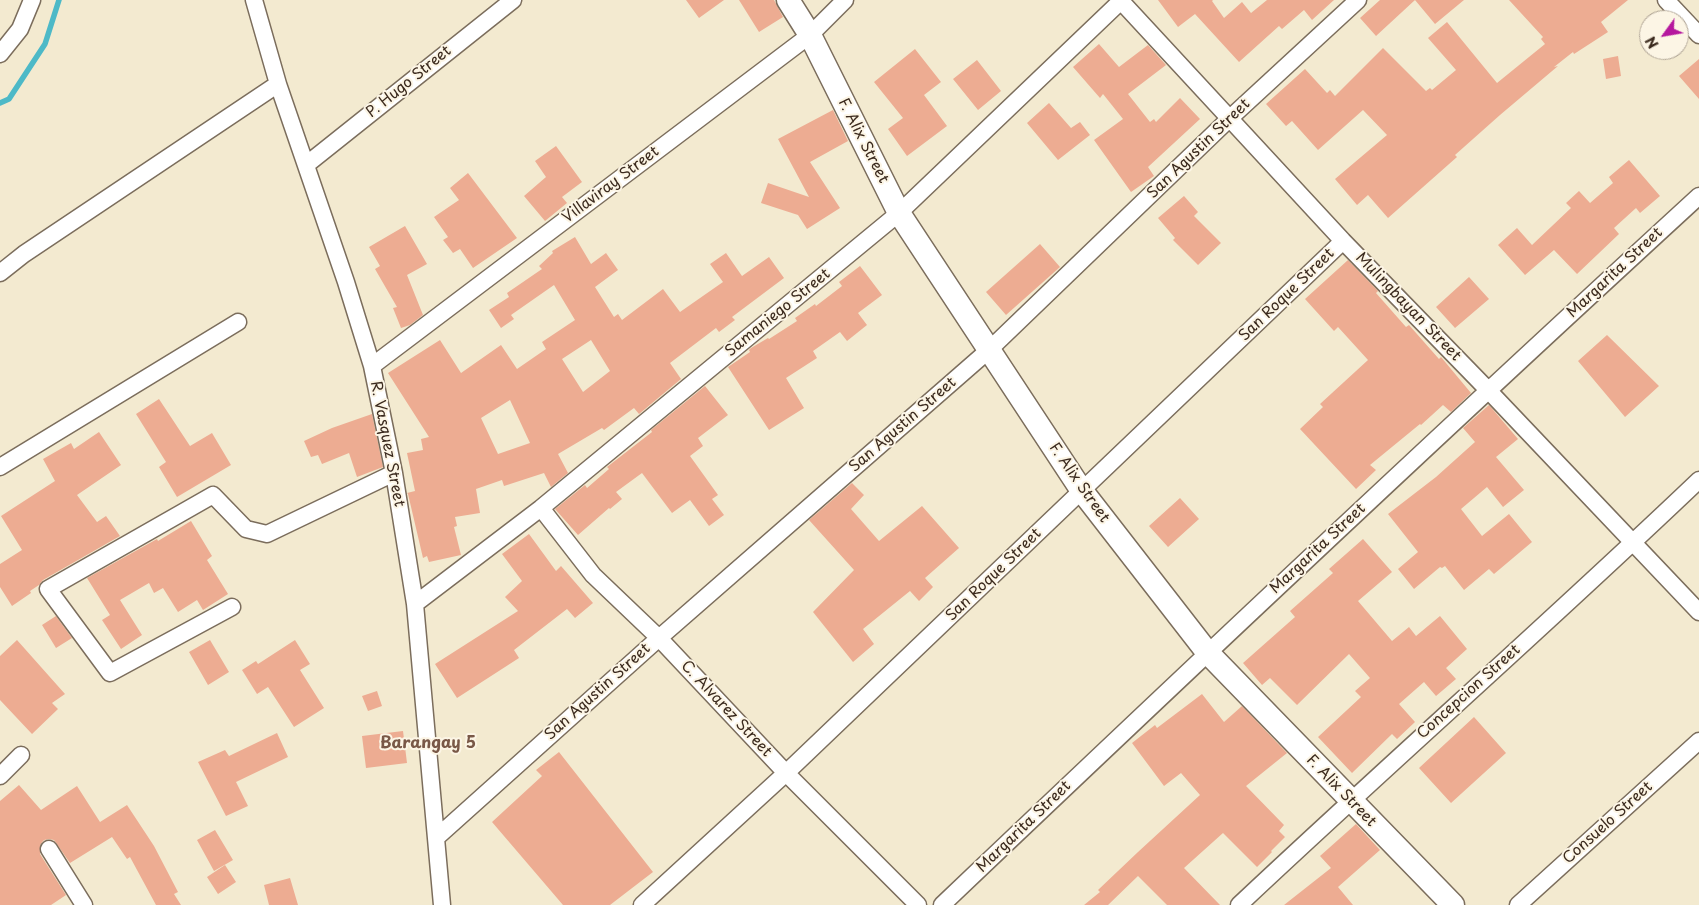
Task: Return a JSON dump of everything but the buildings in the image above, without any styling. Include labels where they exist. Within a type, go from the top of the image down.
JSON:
[{"type":"main road","name":"F. Alix Street","points":[[788,0],[810,35],[899,213],[1082,491],[1207,652],[1453,905]]},
{"type":"street","points":[[0,54],[20,29],[32,0]]},
{"type":"street","name":"R. Vasquez Street","points":[[254,0],[278,84],[343,273],[372,366],[394,473],[415,604],[442,905]]},
{"type":"street","name":"P. Hugo Street","points":[[306,165],[513,0]]},
{"type":"street","name":"Villaviray Street","points":[[372,366],[810,35],[845,0]]},
{"type":"street","name":"Mulingbayan Street","points":[[1121,0],[1343,241],[1634,542],[1699,612]]},
{"type":"street","name":"Samaniego Street","points":[[415,604],[541,508],[899,213],[1121,0]]},
{"type":"street","name":"San Agustin Street","points":[[436,838],[659,638],[990,350],[1229,119],[1358,0]]},
{"type":"street","points":[[1666,0],[1699,35]]},
{"type":"street","points":[[0,273],[24,254],[278,84]]},
{"type":"street","name":"Margarita Street","points":[[942,905],[1207,652],[1699,196]]},
{"type":"street","name":"San Roque Street","points":[[642,905],[786,773],[1343,241]]},
{"type":"street","points":[[0,467],[238,322]]},
{"type":"street","points":[[232,607],[110,673],[48,589],[213,495],[246,529],[267,534],[394,473]]},
{"type":"street","name":"Concepcion Street","points":[[1239,905],[1350,800],[1634,542],[1699,480]]},
{"type":"street","name":"C. Alvarez Street","points":[[541,508],[592,575],[659,638],[786,773],[918,905]]},
{"type":"street","name":"Consuelo Street","points":[[1518,905],[1699,741]]},
{"type":"street","points":[[0,776],[21,755]]},
{"type":"street","points":[[49,849],[84,905]]},
{"type":"waterway","points":[[0,103],[9,99],[45,44],[59,0]]},
{"type":"district","name":"Barangay 5","points":[[428,744]]}]
